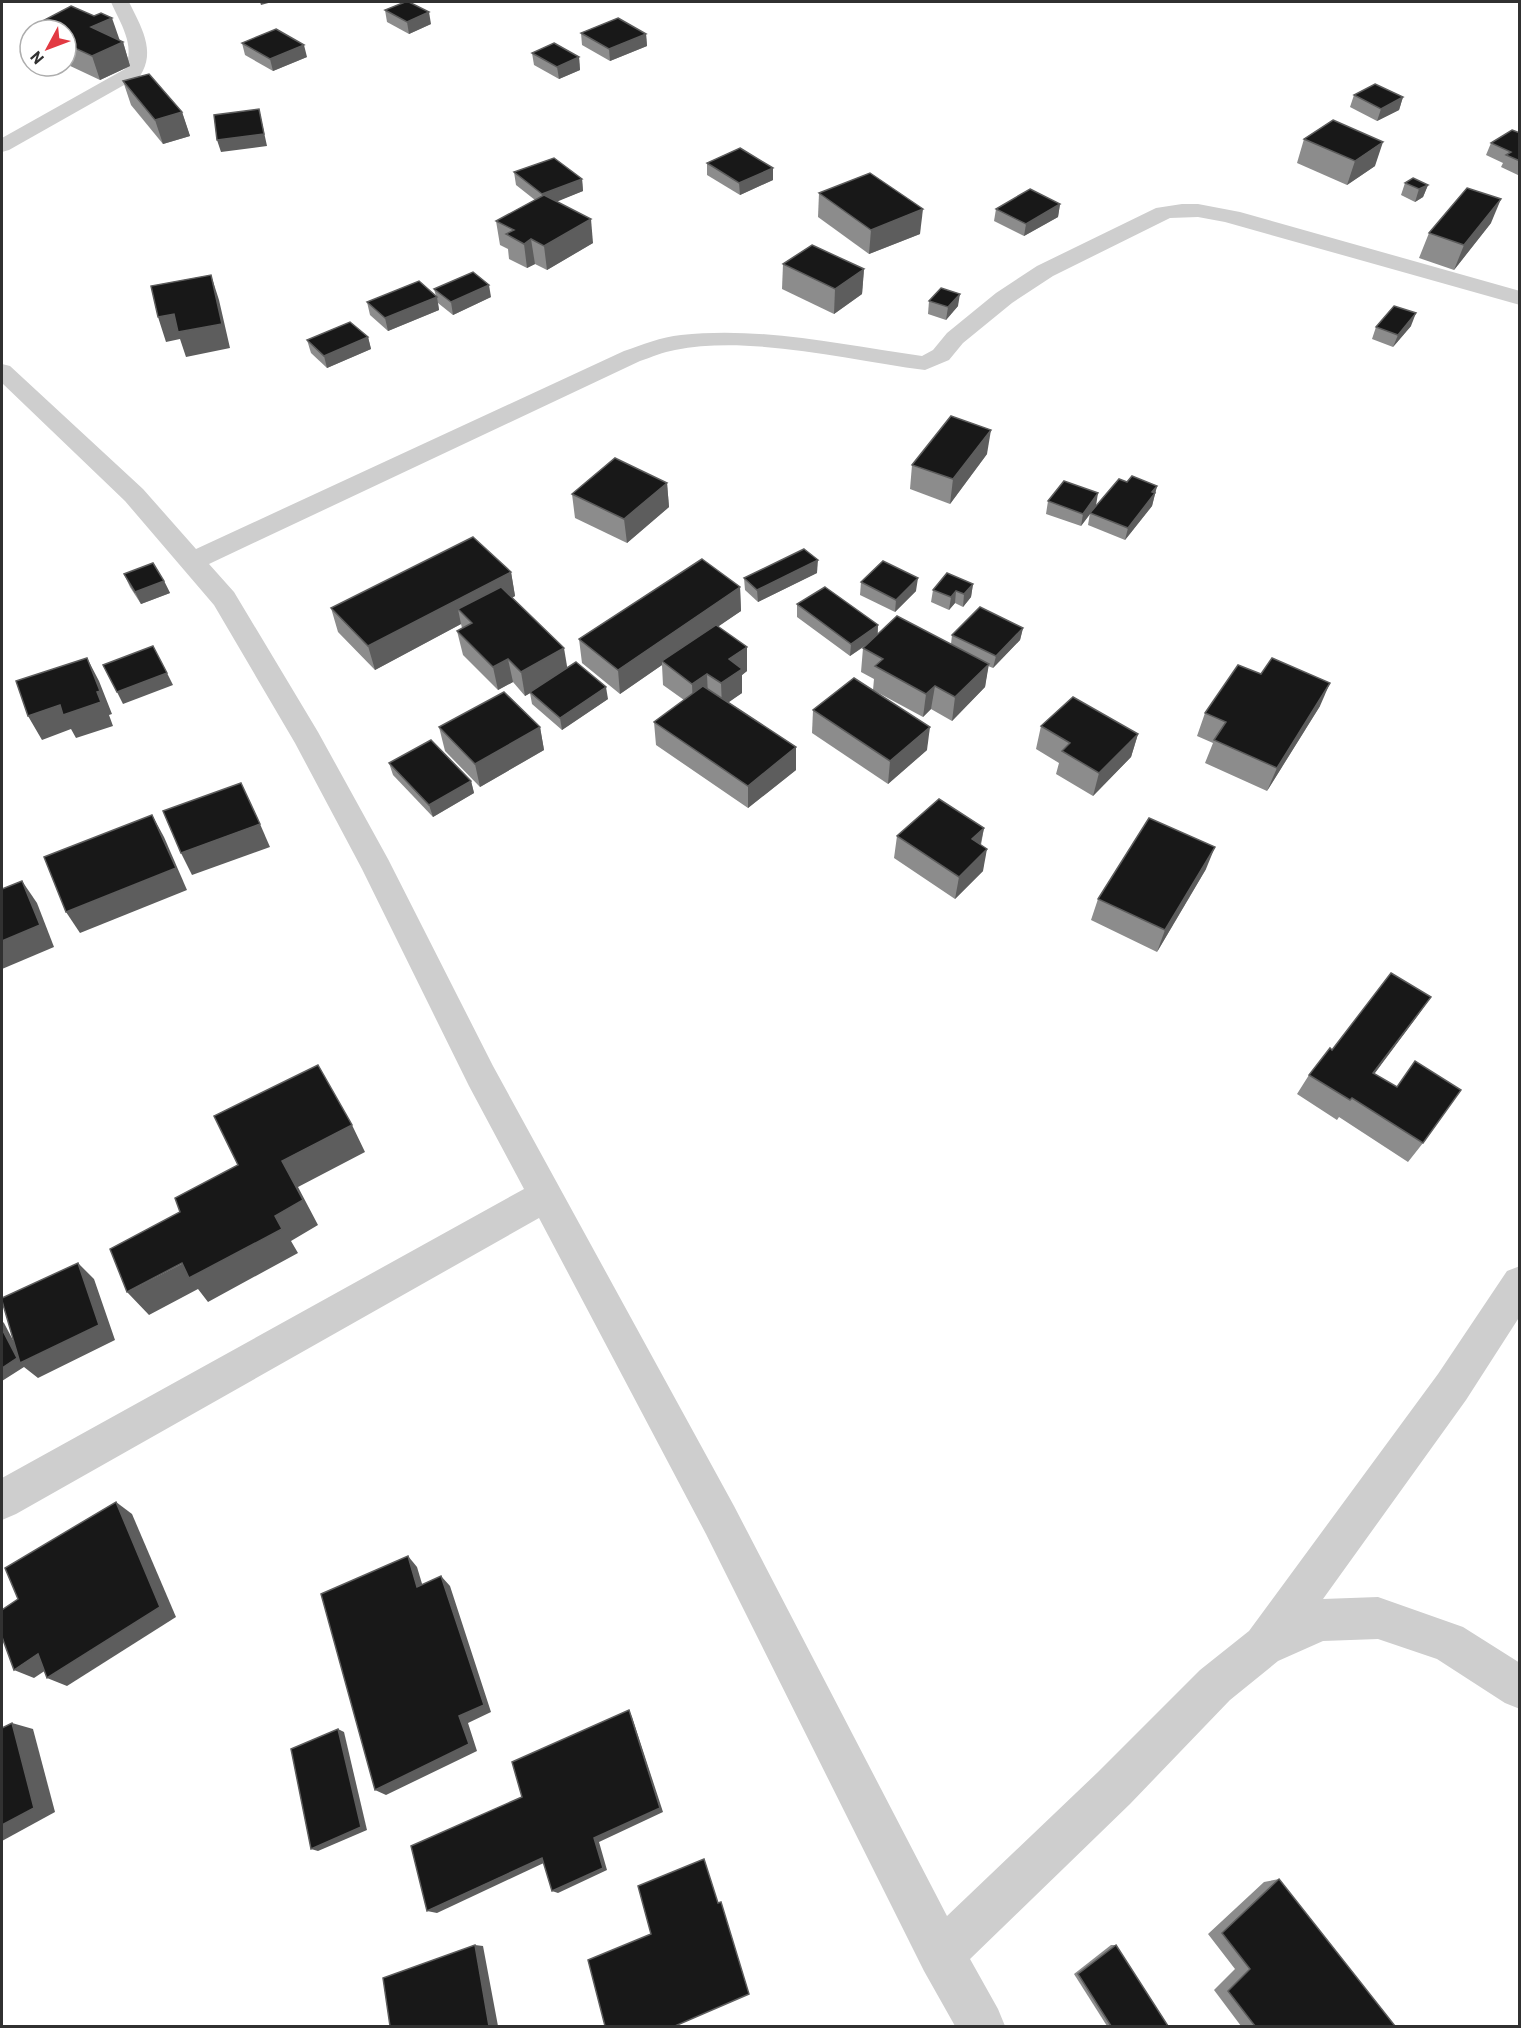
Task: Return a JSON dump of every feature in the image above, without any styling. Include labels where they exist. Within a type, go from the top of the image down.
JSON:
[{"type":"street","points":[[2,146],[133,72],[139,62],[141,48],[120,2]]},
{"type":"street","points":[[191,562],[632,356],[663,346],[702,340],[775,342],[925,363],[941,355],[955,338],[1004,298],[1045,271],[1164,213],[1181,209],[1201,209],[1232,217],[1520,298]]},
{"type":"street","points":[[2,371],[134,495],[224,599],[309,740],[545,1196],[720,1520],[941,1954],[981,2026]]},
{"type":"street","points":[[2,1500],[545,1196]]},
{"type":"street","points":[[941,1954],[1106,1797],[1215,1685],[1263,1646],[1452,1387],[1520,1283]]},
{"type":"street","points":[[1263,1646],[1322,1620],[1378,1618],[1448,1642],[1520,1688]]},
{"type":"building","points":[[405,2],[429,12],[407,22],[385,10]]},
{"type":"building","points":[[71,6],[94,16],[101,13],[112,18],[91,27],[123,42],[92,56],[78,50],[78,18],[48,18]]},
{"type":"building","points":[[618,18],[646,34],[609,49],[581,33]]},
{"type":"building","points":[[276,29],[304,45],[270,59],[242,43]]},
{"type":"building","points":[[554,43],[579,57],[557,67],[532,53]]},
{"type":"building","points":[[149,74],[182,112],[155,120],[123,81]]},
{"type":"building","points":[[1375,84],[1403,97],[1381,109],[1354,95]]},
{"type":"building","points":[[259,109],[264,134],[217,140],[214,115]]},
{"type":"building","points":[[1333,120],[1383,142],[1355,161],[1304,139]]},
{"type":"building","points":[[1512,130],[1520,133],[1520,161],[1506,155],[1511,152],[1491,143]]},
{"type":"building","points":[[740,148],[773,168],[739,183],[707,163]]},
{"type":"building","points":[[554,158],[582,179],[542,194],[514,172]]},
{"type":"building","points":[[870,173],[923,209],[871,230],[819,193]]},
{"type":"building","points":[[1413,178],[1428,185],[1419,189],[1405,183]]},
{"type":"building","points":[[1467,188],[1501,199],[1464,245],[1429,233]]},
{"type":"building","points":[[1030,189],[1060,204],[1026,224],[996,209]]},
{"type":"building","points":[[544,195],[591,219],[544,246],[531,239],[524,244],[506,234],[514,230],[496,221]]},
{"type":"building","points":[[812,245],[864,269],[835,289],[783,264]]},
{"type":"building","points":[[473,272],[489,285],[451,302],[434,289]]},
{"type":"building","points":[[211,275],[222,324],[178,332],[174,314],[158,317],[151,286]]},
{"type":"building","points":[[419,281],[437,297],[385,318],[367,302]]},
{"type":"building","points":[[941,288],[960,294],[948,307],[929,301]]},
{"type":"building","points":[[1394,306],[1416,313],[1398,335],[1376,327]]},
{"type":"building","points":[[350,322],[368,337],[324,356],[307,340]]},
{"type":"building","points":[[951,416],[991,430],[953,479],[912,465]]},
{"type":"building","points":[[615,458],[667,483],[624,519],[572,494]]},
{"type":"building","points":[[1132,476],[1157,486],[1152,492],[1155,493],[1128,528],[1090,513],[1119,479],[1127,482]]},
{"type":"building","points":[[1064,481],[1098,493],[1083,514],[1048,501]]},
{"type":"building","points":[[473,537],[511,572],[368,646],[331,608]]},
{"type":"building","points":[[804,549],[818,560],[757,590],[744,578]]},
{"type":"building","points":[[702,559],[740,587],[618,670],[579,639]]},
{"type":"building","points":[[883,561],[918,578],[896,600],[861,582]]},
{"type":"building","points":[[153,563],[164,581],[135,592],[124,574]]},
{"type":"building","points":[[947,573],[973,584],[964,594],[956,591],[951,597],[933,590]]},
{"type":"building","points":[[501,587],[564,648],[521,672],[508,659],[493,667],[457,631],[472,623],[458,609]]},
{"type":"building","points":[[825,587],[878,625],[851,644],[797,604]]},
{"type":"building","points":[[980,607],[1023,628],[996,656],[952,635]]},
{"type":"building","points":[[897,616],[989,664],[955,697],[935,686],[926,694],[875,666],[883,659],[863,648]]},
{"type":"building","points":[[716,625],[747,647],[729,659],[742,669],[721,683],[707,674],[692,684],[662,661]]},
{"type":"building","points":[[153,646],[167,673],[117,692],[103,665]]},
{"type":"building","points":[[87,658],[100,691],[97,692],[101,702],[63,715],[60,705],[28,716],[16,681]]},
{"type":"building","points":[[1272,658],[1330,683],[1277,768],[1214,740],[1226,722],[1205,713],[1238,665],[1261,674]]},
{"type":"building","points":[[576,662],[606,687],[560,718],[530,692]]},
{"type":"building","points":[[854,678],[930,727],[890,761],[813,710]]},
{"type":"building","points":[[703,686],[796,747],[748,786],[654,722]]},
{"type":"building","points":[[504,692],[540,727],[475,764],[439,727]]},
{"type":"building","points":[[1073,697],[1138,734],[1099,773],[1062,751],[1070,743],[1041,726]]},
{"type":"building","points":[[431,740],[471,781],[429,805],[389,763]]},
{"type":"building","points":[[241,783],[260,824],[181,853],[163,811]]},
{"type":"building","points":[[939,799],[984,828],[972,839],[987,849],[959,877],[897,836]]},
{"type":"building","points":[[152,815],[176,868],[66,912],[44,857]]},
{"type":"building","points":[[1149,818],[1215,847],[1165,930],[1098,899]]},
{"type":"building","points":[[22,881],[40,925],[2,941],[2,889]]},
{"type":"building","points":[[1391,973],[1431,997],[1373,1073],[1397,1087],[1415,1061],[1461,1090],[1423,1143],[1352,1098],[1350,1100],[1309,1075],[1330,1048],[1332,1050]]},
{"type":"building","points":[[318,1065],[352,1125],[282,1161],[303,1200],[275,1216],[282,1229],[189,1278],[182,1263],[127,1292],[110,1249],[180,1212],[175,1198],[238,1165],[214,1116]]},
{"type":"building","points":[[78,1263],[99,1325],[20,1363],[2,1298]]},
{"type":"building","points":[[2,1329],[17,1358],[2,1368]]},
{"type":"building","points":[[116,1502],[160,1607],[47,1678],[38,1654],[14,1670],[2,1637],[2,1610],[18,1599],[5,1568]]},
{"type":"building","points":[[408,1556],[417,1587],[441,1576],[484,1705],[459,1716],[469,1744],[375,1790],[321,1594]]},
{"type":"building","points":[[629,1710],[660,1808],[594,1838],[603,1868],[552,1891],[542,1858],[427,1911],[411,1846],[522,1797],[512,1762]]},
{"type":"building","points":[[12,1723],[34,1808],[2,1825],[2,1728]]},
{"type":"building","points":[[338,1729],[361,1827],[311,1849],[291,1749]]},
{"type":"building","points":[[704,1859],[718,1903],[721,1902],[749,1994],[675,2026],[605,2026],[588,1960],[651,1934],[638,1886]]},
{"type":"building","points":[[1279,1879],[1395,2026],[1255,2026],[1228,1991],[1250,1969],[1222,1933]]},
{"type":"building","points":[[475,1945],[489,2026],[390,2026],[383,1978]]},
{"type":"building","points":[[1116,1945],[1168,2026],[1111,2026],[1078,1974]]}]
